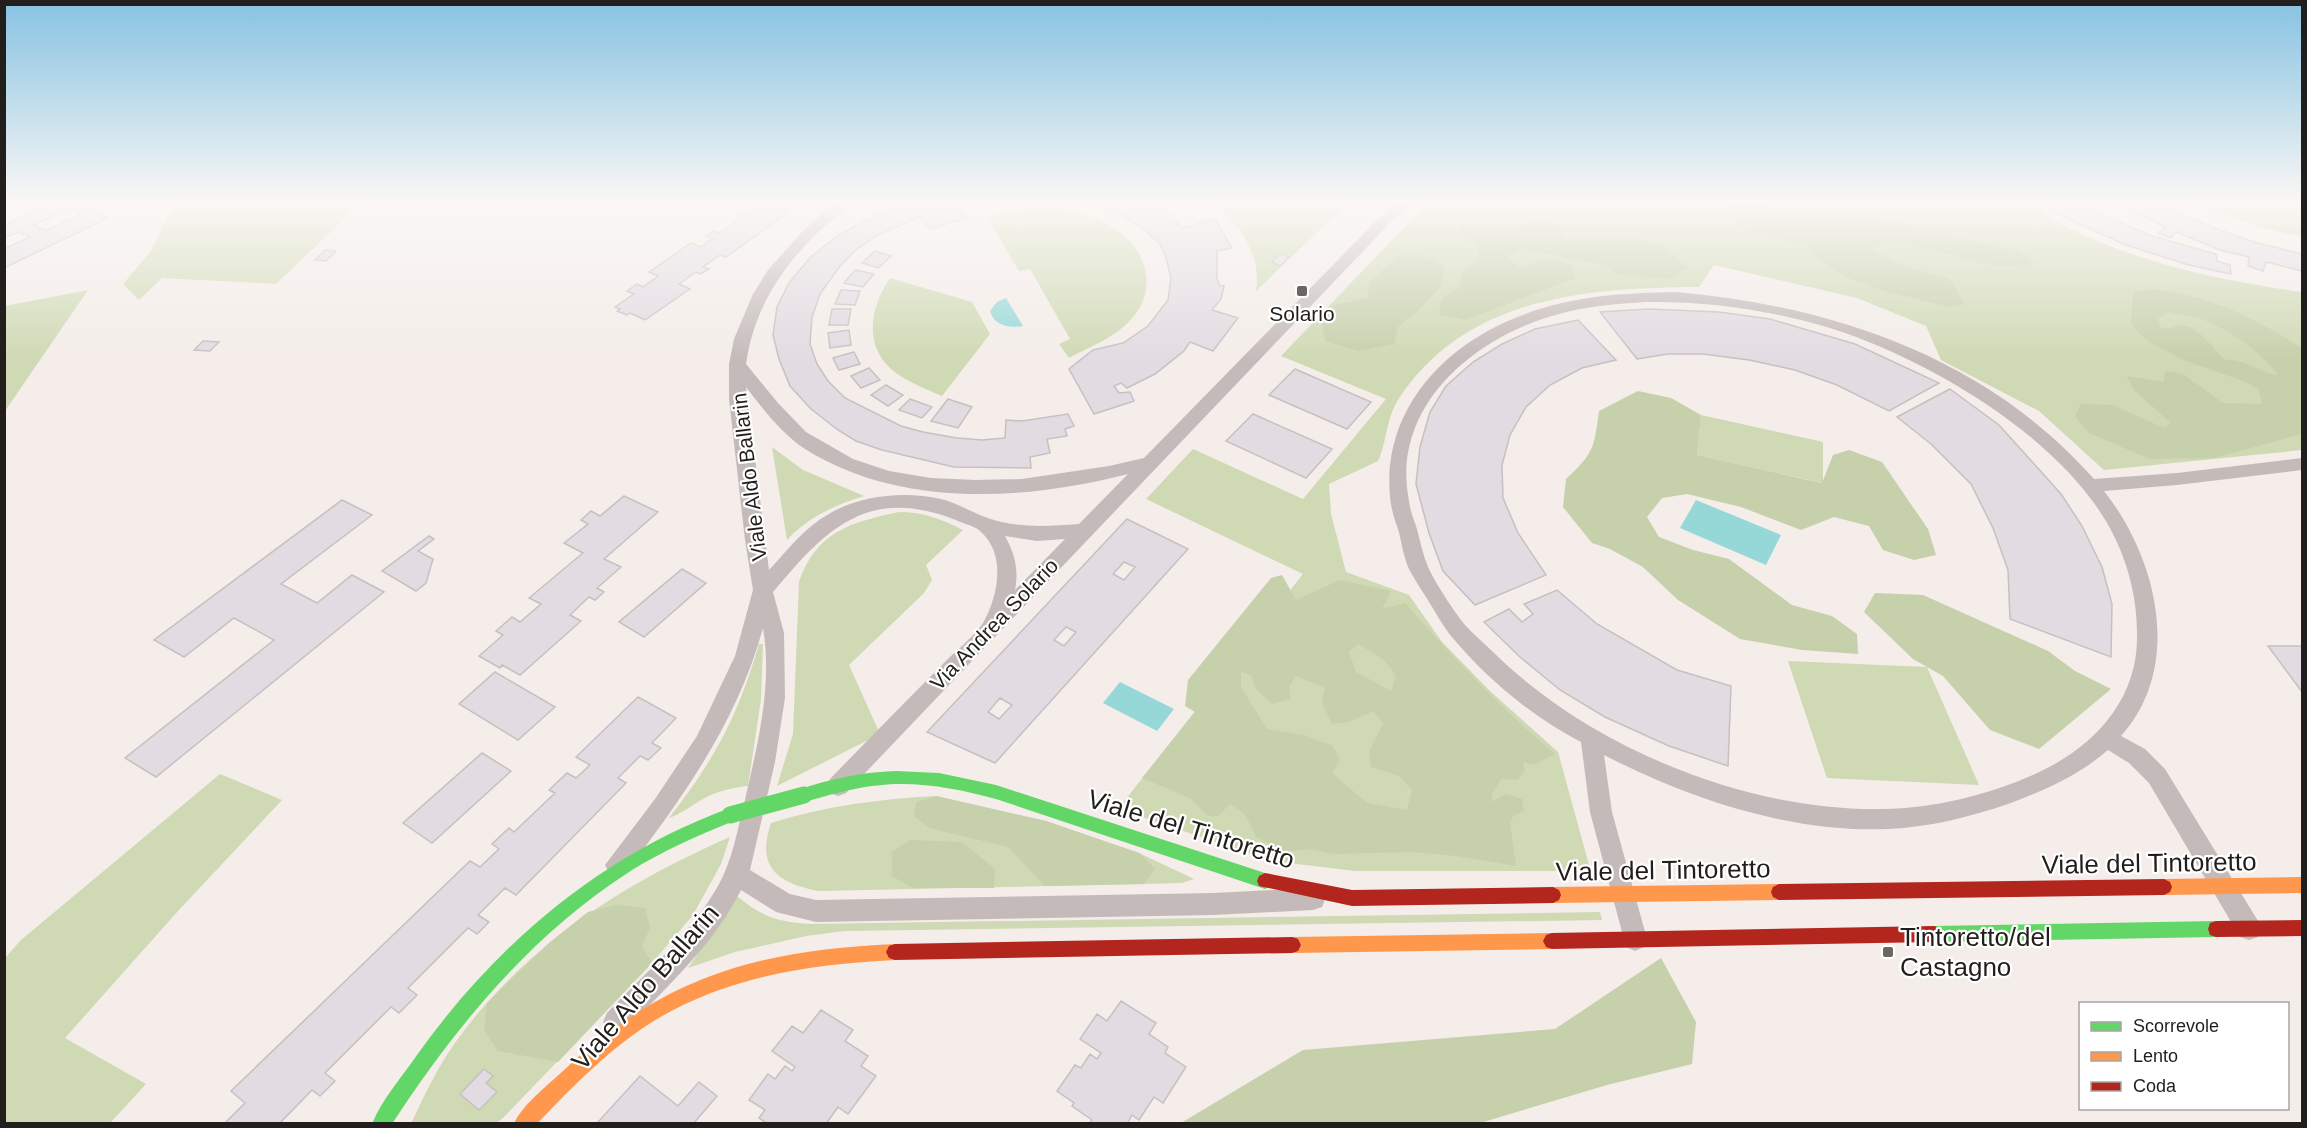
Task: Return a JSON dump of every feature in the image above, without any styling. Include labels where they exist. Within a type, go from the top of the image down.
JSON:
[{"type":"main road","name":"Viale del Tintoretto","points":[[381,1124],[420,1063],[467,1002],[529,939],[570,904],[605,879],[660,846],[730,815],[838,786],[888,777],[951,780],[996,792],[1255,879],[1352,898],[2302,885]]},
{"type":"main road","points":[[523,1124],[600,1051],[633,1025],[668,1003],[693,992],[763,969],[828,955],[866,951],[2302,928]]},
{"type":"street","name":"Viale Aldo Ballarin","points":[[523,1124],[693,939],[717,908],[736,875],[759,788],[774,700],[776,673],[774,631],[763,590],[745,457],[737,364],[745,331],[774,273],[788,256]]},
{"type":"street","name":"Via Andrea Solario","points":[[838,786],[1350,256]]},
{"type":"street","points":[[1633,298],[1721,300],[1811,318],[1884,343],[1960,380],[2026,425],[2090,486],[2127,543],[2139,576],[2147,617],[2148,646],[2144,672],[2128,708],[2108,739],[2059,774],[1999,798],[1944,813],[1879,819],[1815,816],[1730,798],[1649,768],[1554,716],[1514,685],[1462,633],[1442,606],[1421,572],[1402,520],[1398,491],[1399,462],[1405,431],[1413,412],[1429,387],[1451,363],[1477,343],[1497,332],[1554,310],[1593,302],[1633,298]]},
{"type":"street","name":"Viale Aldo Ballarin","points":[[737,364],[786,423],[810,443],[829,455],[855,466],[891,476],[977,487],[1037,485],[1079,480],[1149,462]]},
{"type":"street","points":[[2090,486],[2177,479],[2302,464]]},
{"type":"street","name":"Viale Aldo Ballarin","points":[[605,879],[663,806],[705,742],[745,656],[763,590],[816,533],[844,515],[860,508],[886,502],[921,502],[954,510],[986,525],[1037,534],[1082,531]]},
{"type":"street","name":"Viale Aldo Ballarin","points":[[986,525],[1005,551],[1009,568],[1005,591],[988,632]]},
{"type":"street","points":[[1591,738],[1601,812],[1635,939]]},
{"type":"street","points":[[2108,739],[2137,756],[2157,776],[2249,929]]},
{"type":"street","points":[[736,875],[785,904],[816,911],[1213,904],[1352,898]]},
{"type":"green space","points":[[147,256],[306,256],[276,284],[162,278],[139,300],[123,284]]},
{"type":"green space","points":[[1010,256],[1140,256],[1147,282],[1141,305],[1120,330],[1069,358],[1059,344],[1070,339],[1030,269],[1019,271]]},
{"type":"green space","points":[[1253,256],[1293,256],[1256,291],[1256,265]]},
{"type":"green space","points":[[1377,256],[2138,256],[2211,276],[2302,292],[2302,450],[2104,470],[2039,411],[1941,360],[1926,326],[1857,298],[1714,265],[1699,287],[1614,290],[1572,296],[1532,305],[1493,319],[1458,339],[1426,365],[1394,407],[1378,461],[1329,484],[1331,514],[1346,572],[1409,595],[1442,642],[1490,691],[1558,752],[1589,865],[1586,871],[1355,871],[1272,861],[1118,809],[1303,574],[1146,499],[1193,449],[1303,499],[1386,399],[1281,356]]},
{"type":"green space","points":[[1399,256],[1422,256],[1444,266],[1441,286],[1419,310],[1398,327],[1394,344],[1358,351],[1325,341],[1321,321],[1335,305],[1368,298],[1369,282]]},
{"type":"green space","points":[[1478,256],[1510,256],[1508,257],[1521,269],[1547,259],[1570,265],[1576,278],[1465,320],[1440,315],[1440,305],[1444,298],[1459,288],[1462,273],[1479,258]]},
{"type":"green space","points":[[1555,256],[1675,256],[1688,268],[1669,279],[1619,275],[1605,265]]},
{"type":"green space","points":[[1815,256],[1884,256],[1907,267],[1950,279],[1965,304],[1949,307],[1887,292],[1843,276]]},
{"type":"green space","points":[[1955,256],[2025,256],[2034,264],[2008,266],[1978,262]]},
{"type":"green space","points":[[890,278],[972,302],[990,334],[942,396],[896,373],[885,363],[878,352],[874,340],[874,315],[877,302]]},
{"type":"green space","points":[[2153,289],[2203,299],[2254,320],[2302,348],[2302,434],[2214,458],[2150,459],[2089,433],[2075,417],[2081,404],[2113,405],[2164,428],[2171,423],[2134,390],[2127,376],[2164,382],[2165,371],[2183,374],[2223,403],[2262,404],[2259,390],[2249,383],[2183,360],[2146,340],[2131,324],[2133,292]],"holes":[[[2168,312],[2195,317],[2225,330],[2254,350],[2278,375],[2241,362],[2225,360],[2200,334],[2186,326],[2178,325],[2170,329],[2160,327],[2158,319]]]},
{"type":"green space","points":[[88,290],[5,411],[5,306]]},
{"type":"green space","points":[[1638,391],[1671,398],[1701,415],[1697,455],[1822,483],[1833,455],[1849,450],[1882,462],[1928,529],[1936,555],[1914,560],[1883,550],[1869,526],[1834,517],[1801,530],[1741,507],[1687,494],[1662,498],[1647,517],[1659,537],[1693,550],[1729,559],[1792,605],[1832,616],[1857,634],[1858,654],[1802,650],[1740,639],[1678,600],[1643,567],[1610,549],[1592,543],[1563,507],[1566,479],[1582,463],[1591,449],[1596,434],[1599,411]]},
{"type":"green space","points":[[1701,415],[1823,442],[1823,483],[1697,455]]},
{"type":"green space","points":[[772,447],[803,470],[864,496],[822,513],[787,540]]},
{"type":"green space","points":[[899,512],[932,517],[963,530],[926,565],[932,580],[924,593],[849,665],[880,734],[777,786],[793,734],[799,582],[806,565],[815,551],[837,532],[866,520]]},
{"type":"green space","points":[[1282,575],[1296,600],[1340,580],[1391,591],[1382,609],[1405,603],[1477,681],[1555,754],[1534,765],[1523,762],[1525,771],[1517,780],[1501,779],[1492,794],[1492,802],[1506,794],[1522,799],[1524,811],[1513,816],[1510,823],[1516,866],[1457,856],[1411,852],[1335,854],[1308,849],[1285,852],[1256,837],[1245,814],[1230,804],[1218,816],[1208,816],[1190,798],[1142,778],[1195,712],[1185,706],[1188,680],[1271,578]],"holes":[[[1358,644],[1380,657],[1392,670],[1396,677],[1391,691],[1356,672],[1349,652]],[[1241,672],[1251,675],[1255,688],[1272,704],[1291,699],[1289,687],[1296,676],[1325,688],[1322,703],[1332,724],[1348,722],[1374,711],[1383,724],[1369,751],[1371,767],[1399,776],[1412,790],[1407,810],[1367,803],[1332,773],[1340,760],[1333,746],[1304,735],[1267,729],[1241,687]]]},
{"type":"green space","points":[[1875,593],[1923,595],[2048,651],[2075,671],[2111,689],[2039,749],[1990,730],[1943,676],[1913,659],[1864,612]]},
{"type":"green space","points":[[759,644],[763,644],[761,699],[748,786],[716,793],[669,818],[700,776],[723,736],[743,693]]},
{"type":"green space","points":[[1788,661],[1927,667],[1979,785],[1827,778]]},
{"type":"green space","points":[[220,774],[282,800],[178,911],[65,1038],[146,1084],[110,1123],[5,1123],[5,958],[21,940]]},
{"type":"green space","points":[[936,796],[1046,821],[1139,853],[1194,879],[1182,883],[818,891],[804,888],[781,878],[768,862],[767,838],[771,823],[853,804]]},
{"type":"green space","points":[[936,796],[1046,821],[1139,853],[1155,869],[1144,884],[1045,886],[1008,847],[929,828],[914,816],[916,802]]},
{"type":"green space","points":[[730,837],[721,864],[693,915],[652,963],[504,1117],[497,1123],[411,1124],[448,1053],[482,1008],[512,976],[578,921],[614,897],[690,855]]},
{"type":"green space","points":[[910,840],[962,842],[995,869],[994,888],[913,888],[892,876],[892,852]]},
{"type":"green space","points":[[737,896],[763,914],[789,922],[811,924],[1600,912],[1602,920],[844,931],[806,936],[735,952],[688,968]]},
{"type":"green space","points":[[616,905],[645,908],[650,928],[642,946],[652,963],[558,1062],[498,1051],[484,1030],[487,1003],[550,942],[588,912]]},
{"type":"green space","points":[[1661,958],[1696,1022],[1692,1064],[1607,1085],[1480,1123],[1181,1123],[1303,1050],[1555,1029]]},
{"type":"water","points":[[1006,298],[1023,326],[1003,325],[992,316],[990,311],[997,302]]},
{"type":"water","points":[[1696,500],[1781,535],[1766,565],[1680,528]]},
{"type":"water","points":[[1120,682],[1174,709],[1157,731],[1103,703]]},
{"type":"building","points":[[4,256],[30,256],[4,268]]},
{"type":"building","points":[[319,256],[331,256],[326,261],[315,260]]},
{"type":"building","points":[[673,256],[719,256],[703,267],[709,269],[701,274],[696,272],[679,284],[690,289],[645,320],[630,313],[627,315],[617,311],[620,309],[615,307],[634,294],[627,291],[637,284],[643,287],[658,276],[649,272]]},
{"type":"building","points":[[813,256],[850,256],[820,294],[812,317],[810,344],[817,364],[828,381],[845,398],[901,426],[957,438],[982,440],[1005,438],[1006,420],[1022,421],[1068,414],[1074,426],[1065,429],[1067,436],[1047,439],[1050,453],[1030,457],[1031,468],[954,467],[882,450],[856,441],[838,430],[811,409],[790,386],[779,359],[773,335],[777,307],[789,283]]},
{"type":"building","points":[[870,256],[891,256],[878,268],[862,263]]},
{"type":"building","points":[[1165,256],[1217,256],[1217,279],[1220,286],[1224,286],[1221,299],[1212,310],[1238,318],[1213,351],[1190,342],[1184,351],[1155,374],[1127,388],[1121,383],[1114,386],[1119,393],[1130,392],[1134,401],[1094,414],[1069,369],[1093,350],[1123,343],[1148,326],[1168,300],[1171,277]]},
{"type":"building","points":[[1278,256],[1289,257],[1280,266],[1272,262]]},
{"type":"building","points":[[2160,256],[2216,256],[2217,261],[2230,265],[2231,274]]},
{"type":"building","points":[[2243,256],[2302,256],[2302,271],[2266,262],[2263,271],[2248,266],[2249,257]]},
{"type":"building","points":[[855,270],[874,274],[863,287],[844,283]]},
{"type":"building","points":[[841,290],[860,291],[855,305],[835,304]]},
{"type":"building","points":[[832,309],[851,309],[848,325],[829,325]]},
{"type":"building","points":[[1649,309],[1719,312],[1770,319],[1855,344],[1939,383],[1889,411],[1837,385],[1795,370],[1749,360],[1703,354],[1668,354],[1637,359],[1600,312]]},
{"type":"building","points":[[1578,320],[1616,360],[1582,368],[1550,385],[1526,407],[1510,435],[1502,465],[1503,498],[1518,533],[1546,575],[1475,605],[1443,571],[1429,533],[1416,484],[1420,447],[1430,412],[1446,386],[1473,362],[1502,344],[1535,329]]},
{"type":"building","points":[[849,330],[851,345],[830,348],[828,333]]},
{"type":"building","points":[[203,341],[219,342],[210,351],[194,350]]},
{"type":"building","points":[[854,352],[860,364],[839,370],[833,358]]},
{"type":"building","points":[[869,368],[880,380],[861,388],[851,376]]},
{"type":"building","points":[[1295,369],[1371,402],[1347,429],[1269,395]]},
{"type":"building","points":[[886,385],[903,395],[888,406],[871,395]]},
{"type":"building","points":[[1950,389],[1999,425],[2061,494],[2082,526],[2102,567],[2112,604],[2111,657],[2010,619],[2008,570],[1993,528],[1971,484],[1931,444],[1897,417]]},
{"type":"building","points":[[910,399],[932,407],[922,418],[899,410]]},
{"type":"building","points":[[948,399],[972,407],[958,428],[931,421]]},
{"type":"building","points":[[1253,414],[1332,449],[1306,478],[1226,441]]},
{"type":"building","points":[[624,496],[658,512],[604,559],[621,567],[597,588],[604,592],[595,600],[589,597],[570,615],[581,621],[520,675],[502,665],[500,668],[479,656],[503,635],[496,631],[512,617],[520,622],[541,604],[529,598],[583,553],[564,543],[588,524],[581,520],[591,511],[600,516]]},
{"type":"building","points":[[342,500],[372,515],[281,584],[317,603],[352,575],[384,592],[156,777],[125,758],[274,640],[234,618],[184,657],[154,640]]},
{"type":"building","points":[[1127,519],[1188,549],[995,763],[927,732]],"holes":[[[1124,562],[1135,567],[1124,580],[1113,574]],[[1066,627],[1076,632],[1064,646],[1054,640]],[[1000,698],[1012,705],[999,719],[988,712]]]},
{"type":"building","points":[[429,536],[434,539],[418,551],[433,559],[426,583],[416,591],[382,571]]},
{"type":"building","points":[[682,569],[706,583],[644,637],[619,622]]},
{"type":"building","points":[[1557,590],[1597,624],[1677,670],[1731,686],[1728,766],[1669,746],[1605,717],[1560,690],[1520,657],[1484,622],[1509,609],[1522,622],[1533,614],[1524,604]]},
{"type":"building","points":[[2268,646],[2302,646],[2302,692]]},
{"type":"building","points":[[495,672],[555,707],[518,740],[459,704]]},
{"type":"building","points":[[638,697],[676,718],[652,743],[661,748],[648,760],[640,756],[618,778],[626,783],[516,895],[505,888],[478,915],[489,922],[477,934],[468,928],[408,988],[417,995],[399,1013],[391,1007],[325,1073],[335,1081],[320,1096],[312,1090],[281,1122],[282,1124],[224,1124],[245,1103],[231,1091],[470,861],[480,867],[499,849],[492,844],[509,828],[514,832],[555,793],[549,790],[567,773],[576,778],[590,765],[576,757]]},
{"type":"building","points":[[482,753],[511,771],[432,843],[403,823]]},
{"type":"building","points":[[1121,1001],[1156,1023],[1149,1034],[1168,1047],[1165,1053],[1186,1067],[1163,1103],[1154,1097],[1139,1120],[1132,1115],[1127,1124],[1093,1124],[1090,1122],[1092,1120],[1072,1106],[1074,1103],[1057,1091],[1075,1065],[1081,1068],[1090,1054],[1097,1059],[1101,1053],[1080,1039],[1097,1014],[1107,1021]]},
{"type":"building","points":[[821,1010],[853,1030],[845,1041],[868,1056],[861,1066],[876,1076],[848,1114],[838,1107],[826,1124],[768,1124],[759,1118],[765,1110],[749,1100],[768,1074],[775,1079],[785,1066],[792,1071],[795,1067],[772,1051],[792,1026],[803,1033]]},
{"type":"building","points":[[484,1069],[493,1076],[486,1083],[497,1092],[479,1110],[460,1094]]},
{"type":"building","points":[[640,1076],[678,1106],[699,1082],[717,1096],[693,1124],[601,1124],[598,1122]]},
{"type":"traffic: fast","points":[[804,795],[881,778],[925,778],[953,782],[996,792],[1265,881]]},
{"type":"traffic: fast","points":[[730,815],[804,795]]},
{"type":"traffic: fast","points":[[381,1124],[431,1050],[459,1015],[487,982],[551,920],[586,892],[636,859],[730,815]]},
{"type":"traffic: fast","points":[[1934,934],[2216,929]]},
{"type":"traffic: slow","points":[[2164,887],[2302,885]]},
{"type":"traffic: slow","points":[[1553,895],[1779,892]]},
{"type":"traffic: slow","points":[[1292,945],[1552,941]]},
{"type":"traffic: slow","points":[[523,1124],[615,1037],[650,1013],[678,998],[707,985],[768,967],[832,956],[895,952]]},
{"type":"traffic: jam","points":[[1265,881],[1352,898],[1553,895]]},
{"type":"traffic: jam","points":[[1779,892],[2164,887]]},
{"type":"traffic: jam","points":[[2216,929],[2302,928]]},
{"type":"traffic: jam","points":[[1552,941],[1934,934]]},
{"type":"traffic: jam","points":[[895,952],[1292,945]]},
{"type":"place","name":"Solario","points":[[1302,291]]},
{"type":"place","name":"Tintoretto/del Castagno","points":[[1888,952]]}]
